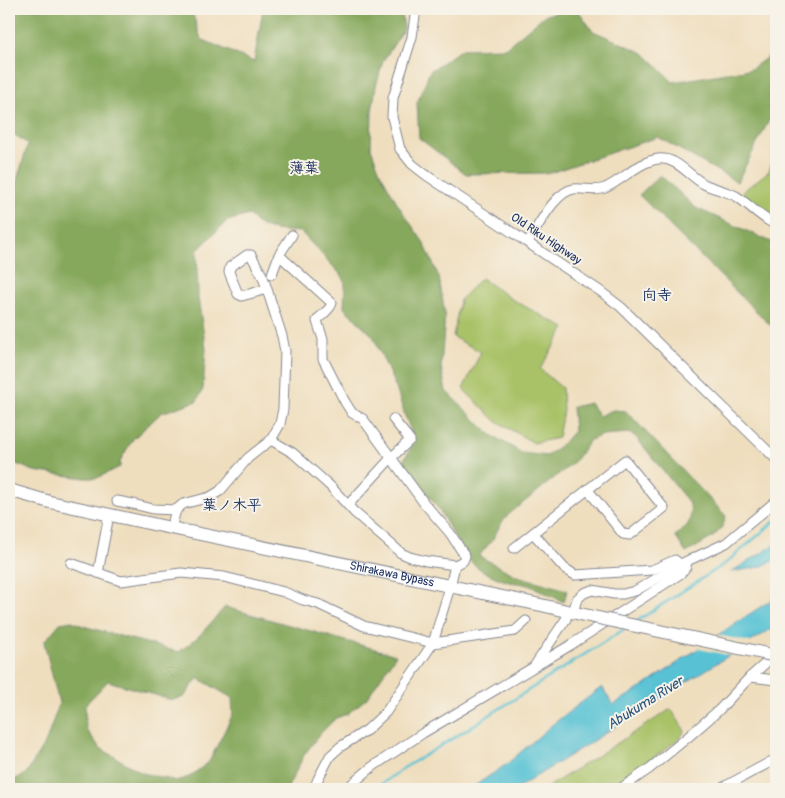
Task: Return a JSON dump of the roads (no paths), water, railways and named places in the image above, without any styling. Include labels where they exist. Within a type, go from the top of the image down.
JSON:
[{"type":"highway","name":"Shirakawa Bypass","points":[[9,490],[50,502],[109,515],[776,655]]},
{"type":"street","name":"Old Riku Highway","points":[[416,9],[412,37],[393,98],[392,117],[400,149],[412,164],[621,307],[776,459]]},
{"type":"street","points":[[414,26],[422,9]]},
{"type":"street","points":[[528,242],[552,204],[562,194],[572,189],[604,188],[648,162],[660,159],[670,160],[703,184],[734,195],[766,220],[776,225]]},
{"type":"street","points":[[272,274],[279,255],[292,235]]},
{"type":"street","points":[[171,528],[176,510],[183,504],[210,497],[220,491],[248,458],[271,440],[280,424],[283,409],[285,351],[264,277],[251,255],[247,255],[230,267],[229,272],[238,294],[242,296],[267,289]]},
{"type":"street","points":[[271,440],[292,453],[330,486],[354,512],[401,553],[426,561],[455,565],[462,561],[465,556],[450,533],[424,503],[363,419],[352,413],[323,359],[323,338],[317,321],[319,317],[331,308],[332,303],[279,255]]},
{"type":"street","points":[[348,505],[410,440],[393,419]]},
{"type":"street","points":[[514,548],[626,460],[664,508],[630,535],[623,534],[588,490]]},
{"type":"street","points":[[534,667],[577,599],[584,593],[592,590],[614,594],[635,591],[684,562],[726,543],[776,501]]},
{"type":"street","points":[[116,502],[153,509],[176,510]]},
{"type":"street","points":[[98,573],[109,515]]},
{"type":"street","points":[[533,533],[564,568],[575,575],[652,570],[675,560],[684,562]]},
{"type":"street","points":[[346,789],[372,767],[423,733],[534,667],[680,574],[686,567],[684,562]]},
{"type":"street","points":[[71,563],[121,581],[180,573],[224,577],[284,592],[318,604],[364,626],[433,643],[515,631],[526,621]]},
{"type":"street","points":[[314,789],[330,756],[340,747],[367,730],[386,712],[433,643],[455,565]]},
{"type":"street","points":[[620,789],[688,737],[719,710],[750,677],[776,655]]},
{"type":"street","points":[[750,677],[776,680]]},
{"type":"street","points":[[720,789],[776,759]]},
{"type":"water","points":[[776,544],[776,559],[760,567],[731,572]]},
{"type":"water","name":"Abukuma River","points":[[776,597],[776,626],[516,789],[470,789],[507,764],[553,724],[602,687],[613,705]]},
{"type":"waterway","points":[[637,621],[726,563],[776,520]]},
{"type":"waterway","points":[[375,789],[402,769],[626,628]]},
{"type":"district","name":"薄葉","points":[[304,168]]},
{"type":"district","name":"向寺","points":[[657,295]]},
{"type":"district","name":"葉ノ木平","points":[[232,505]]}]
